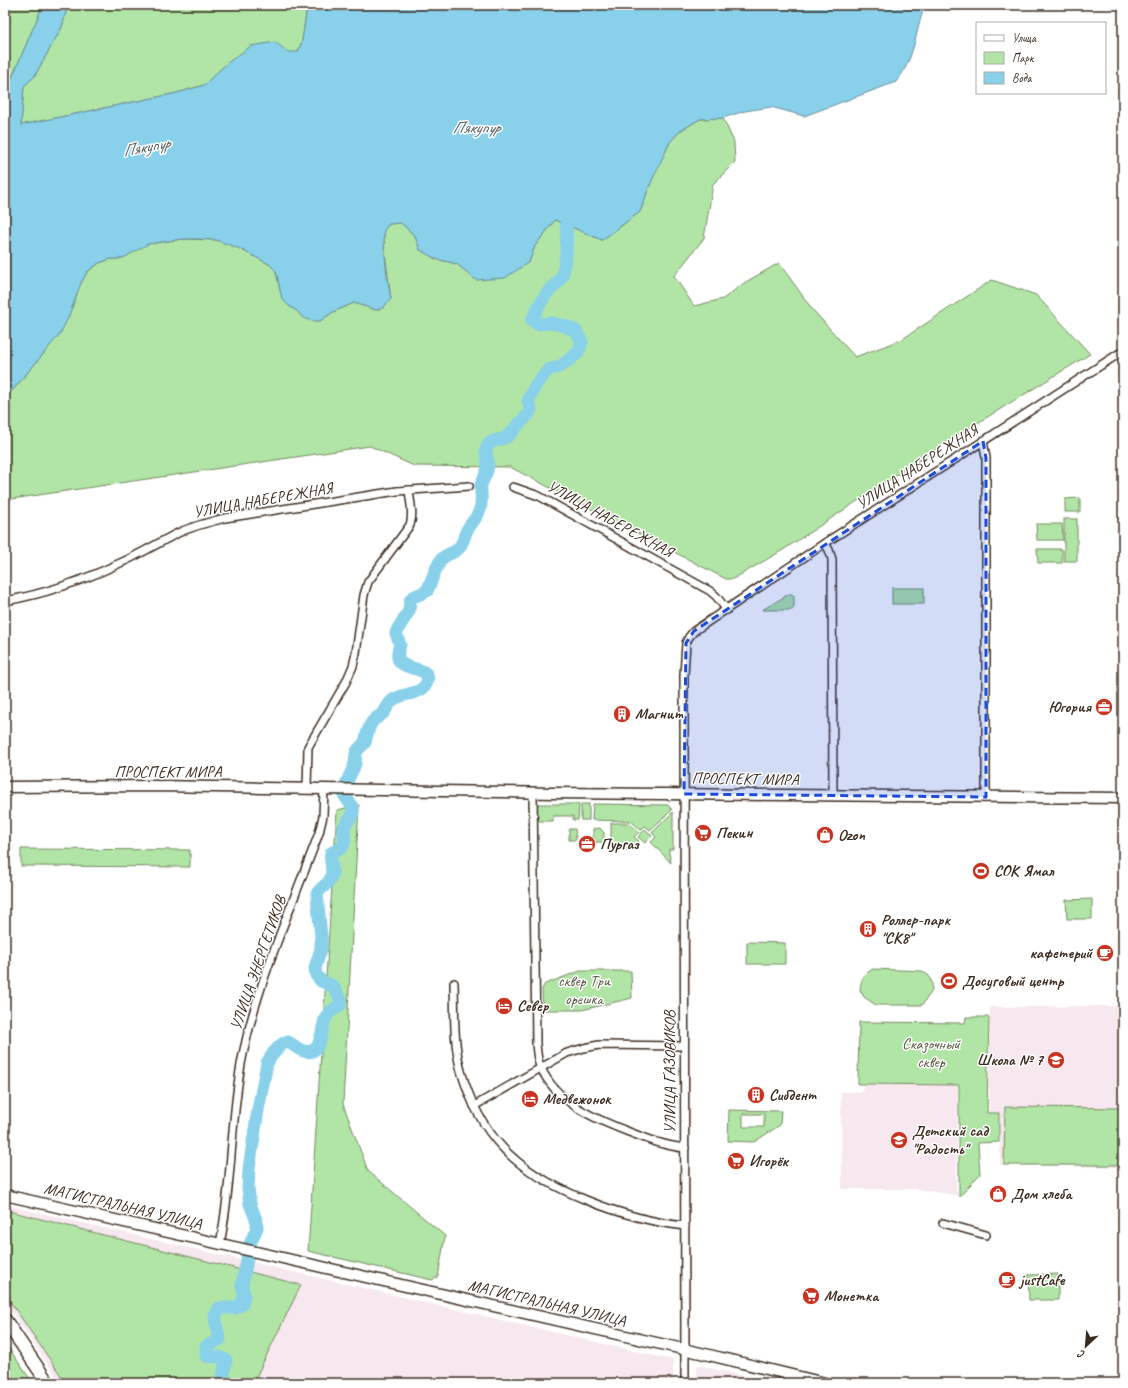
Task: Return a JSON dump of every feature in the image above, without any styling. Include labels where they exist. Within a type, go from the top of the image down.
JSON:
[{"type":"highway","points":[[5,1320],[48,1383]]},
{"type":"main road","name":"ПРОСПЕКТ МИРА","points":[[5,787],[155,786],[833,796],[1123,798]]},
{"type":"main road","name":"МАГИСТРАЛЬНАЯ УЛИЦА","points":[[5,1195],[685,1349],[825,1383]]},
{"type":"street","name":"УЛИЦА НАБЕРЕЖНАЯ","points":[[684,794],[684,675],[686,643],[694,631],[825,543],[1123,351]]},
{"type":"street","points":[[983,441],[986,458],[986,797]]},
{"type":"street","name":"УЛИЦА НАБЕРЕЖНАЯ","points":[[5,601],[46,591],[81,580],[119,564],[179,532],[208,522],[409,490],[469,486]]},
{"type":"street","name":"УЛИЦА НАБЕРЕЖНАЯ","points":[[513,487],[539,496],[710,591],[727,610]]},
{"type":"street","points":[[307,789],[308,747],[346,682],[353,666],[364,595],[368,582],[405,533],[412,521],[409,490]]},
{"type":"street","points":[[825,543],[832,559],[833,796]]},
{"type":"street","name":"УЛИЦА ЭНЕРГЕТИКОВ","points":[[220,1244],[226,1210],[239,1075],[247,1035],[270,961],[320,828],[327,789]]},
{"type":"street","points":[[533,792],[536,1044],[540,1068],[558,1091],[585,1113],[637,1135],[673,1147],[685,1148]]},
{"type":"street","name":"УЛИЦА ГАЗОВИКОВ","points":[[684,794],[685,1383]]},
{"type":"street","points":[[454,983],[455,1026],[458,1055],[466,1087],[474,1106],[490,1133],[502,1147],[517,1162],[542,1178],[569,1192],[624,1213],[668,1224],[685,1226]]},
{"type":"street","points":[[474,1106],[567,1053],[599,1045],[684,1046]]},
{"type":"street","points":[[942,1223],[986,1235]]},
{"type":"highlighted area","points":[[983,441],[986,458],[986,797],[684,794],[686,643],[694,631]]},
{"type":"shaded area","name":"Школа № 7","points":[[1123,1006],[1123,1167],[1000,1165],[1000,1113],[989,1113],[990,1007]]},
{"type":"shaded area","name":"Детский сад \"Радость\"","points":[[864,1085],[958,1085],[956,1190],[960,1196],[916,1189],[842,1189],[841,1092],[861,1092]]},
{"type":"shaded area","points":[[5,1205],[673,1360],[674,1383],[61,1383],[5,1302]]},
{"type":"shaded area","points":[[697,1365],[775,1383],[697,1383]]},
{"type":"green space","points":[[5,5],[43,5],[5,94]]},
{"type":"green space","points":[[68,5],[314,5],[307,7],[302,41],[298,52],[226,64],[204,85],[177,93],[21,125],[24,86],[34,77],[62,27]]},
{"type":"green space","points":[[723,118],[734,142],[735,162],[713,184],[704,238],[674,276],[694,306],[723,299],[744,283],[779,263],[812,309],[855,357],[901,340],[992,280],[1036,295],[1090,354],[950,440],[783,550],[733,579],[726,579],[510,467],[414,466],[370,446],[5,500],[5,396],[12,391],[45,352],[87,272],[99,263],[125,257],[147,244],[183,239],[216,240],[238,248],[269,264],[276,271],[280,291],[289,306],[297,311],[303,318],[320,321],[333,312],[354,303],[376,310],[391,299],[384,245],[384,230],[389,224],[401,223],[415,236],[420,250],[436,259],[457,264],[476,280],[529,262],[535,246],[555,220],[602,240],[640,212],[660,161],[670,142],[680,131],[700,119]]},
{"type":"green space","points":[[1080,498],[1080,512],[1065,512],[1065,499]]},
{"type":"green space","points":[[1064,519],[1077,519],[1077,561],[1064,561]]},
{"type":"green space","points":[[1036,524],[1062,524],[1063,540],[1037,540]]},
{"type":"green space","points":[[1037,549],[1062,549],[1062,563],[1038,563]]},
{"type":"green space","points":[[892,588],[924,588],[924,604],[892,604]]},
{"type":"green space","points":[[789,594],[794,596],[794,607],[792,610],[762,610]]},
{"type":"green space","points":[[537,804],[579,804],[578,820],[573,820],[573,816],[553,816],[553,821],[539,821],[537,818]]},
{"type":"green space","points":[[581,804],[589,804],[589,820],[581,820]]},
{"type":"green space","points":[[593,804],[668,805],[672,810],[650,830],[645,826],[641,830],[631,821],[592,820]]},
{"type":"green space","points":[[359,805],[343,1104],[368,1171],[445,1236],[438,1277],[432,1280],[308,1251],[337,810]]},
{"type":"green space","points":[[673,812],[673,849],[669,849],[671,863],[651,842],[656,837],[652,833]]},
{"type":"green space","points":[[611,823],[629,823],[639,832],[634,837],[639,841],[630,850],[611,849]]},
{"type":"green space","points":[[600,828],[604,833],[604,842],[593,842],[593,829]]},
{"type":"green space","points":[[569,829],[575,829],[576,840],[569,840]]},
{"type":"green space","points":[[645,829],[652,836],[645,843],[638,837]]},
{"type":"green space","points":[[21,849],[190,850],[190,867],[21,866]]},
{"type":"green space","points":[[1092,899],[1092,919],[1067,919],[1066,900]]},
{"type":"green space","points":[[747,942],[785,943],[785,964],[747,964]]},
{"type":"green space","points":[[873,969],[922,971],[929,976],[932,983],[932,991],[922,1005],[876,1005],[864,997],[860,990],[863,978]]},
{"type":"green space","name":"сквер Три орешка","points":[[580,971],[631,971],[632,998],[582,1010],[543,1010],[542,989],[545,984]]},
{"type":"green space","name":"Сказочный сквер","points":[[966,1017],[989,1017],[987,1113],[999,1113],[999,1142],[978,1143],[980,1174],[959,1197],[959,1085],[858,1084],[859,1022],[965,1023]]},
{"type":"green space","points":[[1005,1107],[1122,1108],[1121,1165],[1004,1165]]},
{"type":"green space","points":[[729,1110],[781,1111],[780,1125],[754,1142],[728,1141]],"holes":[[[743,1114],[764,1114],[764,1127],[743,1127]]]},
{"type":"green space","points":[[5,1210],[301,1285],[253,1383],[66,1383],[5,1294]]},
{"type":"green space","points":[[1058,1274],[1058,1300],[1029,1300],[1028,1275]]},
{"type":"green space","points":[[5,1343],[33,1383],[5,1383]]},
{"type":"water","name":"Пякупур","points":[[43,5],[68,5],[62,27],[34,77],[24,86],[21,125],[177,93],[204,85],[226,64],[251,46],[275,42],[288,52],[298,52],[302,41],[307,7],[314,5],[925,5],[911,55],[896,82],[804,116],[771,107],[745,111],[723,118],[700,119],[680,131],[670,142],[649,187],[640,212],[602,240],[555,220],[535,246],[529,262],[505,278],[476,280],[457,264],[436,259],[420,250],[415,236],[401,223],[389,224],[384,230],[384,245],[391,299],[383,308],[376,310],[354,303],[333,312],[320,321],[312,321],[303,318],[297,311],[289,306],[282,299],[276,271],[269,264],[238,248],[216,240],[200,239],[183,239],[148,244],[125,257],[99,263],[87,272],[60,334],[12,391],[5,396],[5,94]]},
{"type":"waterway","points":[[222,1383],[226,1360],[219,1357],[206,1356],[206,1347],[220,1339],[215,1317],[219,1308],[235,1308],[242,1304],[244,1295],[242,1285],[250,1244],[257,1228],[257,1222],[250,1204],[248,1188],[249,1169],[267,1063],[274,1052],[282,1044],[288,1042],[298,1049],[310,1052],[315,1049],[320,1040],[324,1021],[327,1015],[340,1005],[341,1000],[333,986],[321,981],[316,975],[315,968],[321,949],[317,894],[330,880],[332,873],[331,853],[343,846],[345,840],[344,828],[353,814],[350,803],[344,795],[346,784],[355,765],[357,752],[365,742],[372,722],[383,713],[393,700],[421,690],[427,682],[427,676],[423,672],[404,665],[400,661],[398,655],[400,645],[396,633],[409,611],[410,601],[413,597],[427,591],[441,560],[444,556],[456,551],[460,547],[467,530],[478,515],[481,503],[481,485],[488,468],[486,453],[488,445],[491,442],[502,439],[512,433],[531,410],[528,401],[535,386],[548,370],[561,366],[578,353],[582,342],[576,331],[565,326],[552,323],[537,324],[532,321],[543,298],[559,281],[562,275],[566,256],[565,208]]},
{"type":"place","name":"Югория","points":[[1104,707]]},
{"type":"place","name":"Магнит","points":[[622,714]]},
{"type":"place","name":"Пекин","points":[[703,833]]},
{"type":"place","name":"Ozon","points":[[825,835]]},
{"type":"place","name":"Пургаз","points":[[587,844]]},
{"type":"place","name":"СОК Ямал","points":[[981,871]]},
{"type":"place","name":"Роллер-парк \"СК8\"","points":[[868,929]]},
{"type":"place","name":"кафетерий","points":[[1105,953]]},
{"type":"place","name":"Досуговый центр","points":[[949,981]]},
{"type":"place","name":"Север","points":[[504,1006]]},
{"type":"place","name":"Школа № 7","points":[[1056,1060]]},
{"type":"place","name":"Сибдент","points":[[756,1095]]},
{"type":"place","name":"Медвежонок","points":[[530,1099]]},
{"type":"place","name":"Детский сад \"Радость\"","points":[[899,1140]]},
{"type":"place","name":"Игорёк","points":[[736,1161]]},
{"type":"place","name":"Дом хлеба","points":[[998,1194]]},
{"type":"place","name":"justCafe","points":[[1007,1280]]},
{"type":"place","name":"Монетка","points":[[811,1296]]}]
